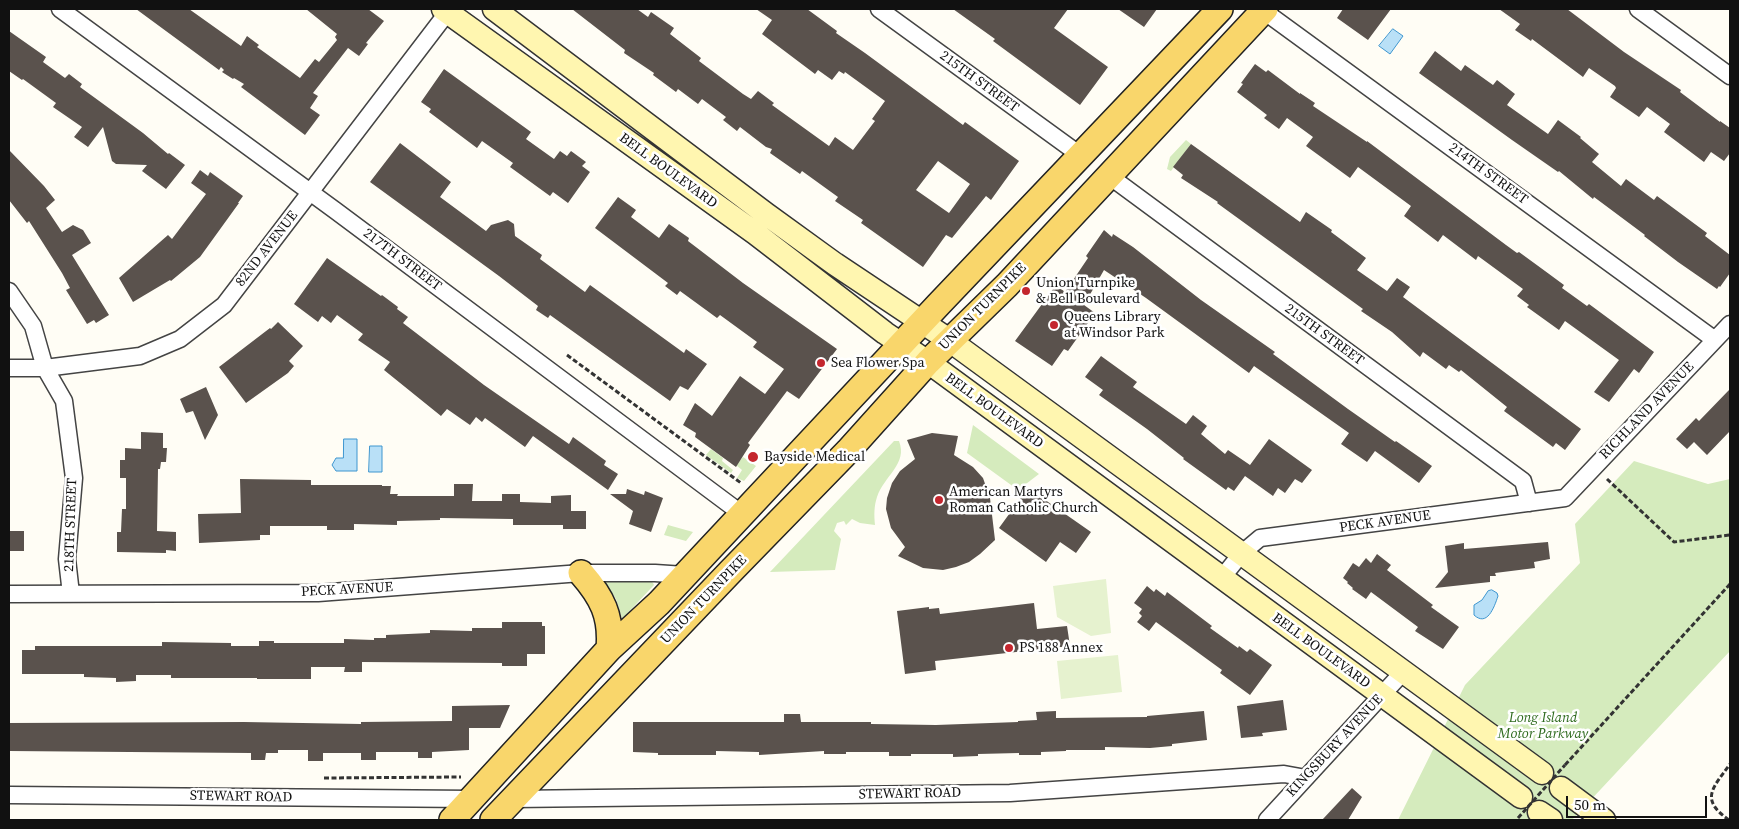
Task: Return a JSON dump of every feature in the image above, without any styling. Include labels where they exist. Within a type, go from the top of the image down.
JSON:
[{"type":"main road","points":[[452,820],[609,649],[686,575],[900,345],[1220,9]]},
{"type":"main road","name":"UNION TURNPIKE","points":[[493,820],[730,571],[848,451],[928,362],[1007,285],[1263,9]]},
{"type":"main road","points":[[581,573],[595,589],[607,612],[610,634],[609,649]]},
{"type":"street","name":"217TH STREET","points":[[60,9],[742,514]]},
{"type":"street","name":"BELL BOULEVARD","points":[[494,9],[774,220],[835,264],[950,340],[1542,773]]},
{"type":"street","name":"215TH STREET","points":[[879,9],[1080,155]]},
{"type":"street","name":"214TH STREET","points":[[1263,9],[1715,340]]},
{"type":"street","points":[[1638,9],[1730,76]]},
{"type":"street","name":"82ND AVENUE","points":[[9,368],[45,368],[140,356],[180,339],[224,305],[311,193],[447,10]]},
{"type":"street","name":"BELL BOULEVARD","points":[[447,10],[755,234],[900,345],[928,362],[1221,579],[1383,696],[1529,813]]},
{"type":"street","name":"215TH STREET","points":[[1108,175],[1523,481],[1529,503]]},
{"type":"street","name":"218TH STREET","points":[[9,291],[33,326],[45,368],[64,401],[74,478],[67,559],[71,594]]},
{"type":"street","name":"RICHLAND AVENUE","points":[[1565,498],[1730,324]]},
{"type":"street","name":"PECK AVENUE","points":[[1221,579],[1241,554],[1260,538],[1565,498]]},
{"type":"street","name":"PECK AVENUE","points":[[9,594],[318,593],[581,573],[655,572],[686,575]]},
{"type":"street","name":"KINGSBURY AVENUE","points":[[1267,820],[1404,671]]},
{"type":"street","name":"STEWART ROAD","points":[[513,799],[1010,793],[1284,774],[1306,778]]},
{"type":"street","points":[[1560,788],[1604,820]]},
{"type":"street","name":"STEWART ROAD","points":[[9,795],[472,799]]},
{"type":"path","points":[[567,355],[738,482],[741,484],[746,482]]},
{"type":"path","points":[[1594,466],[1619,492],[1674,542],[1730,535]]},
{"type":"path","points":[[1529,813],[1564,765],[1730,584]]},
{"type":"path","points":[[1729,820],[1714,809],[1711,798],[1712,789],[1730,764]]},
{"type":"green space","points":[[1186,140],[1191,144],[1171,171],[1167,169],[1170,157]]},
{"type":"green space","points":[[973,425],[1039,474],[1018,490],[967,453]]},
{"type":"green space","points":[[894,441],[899,441],[900,456],[898,463],[877,497],[875,525],[860,523],[852,519],[846,525],[844,521],[837,523],[834,531],[841,539],[835,570],[770,572]]},
{"type":"green space","points":[[711,449],[723,458],[722,461],[733,470],[731,473],[706,455]]},
{"type":"green space","points":[[743,457],[756,466],[744,481],[737,478],[742,470],[736,465]]},
{"type":"green space","name":"Long Island Motor Parkway","points":[[1634,461],[1708,484],[1730,479],[1730,651],[1572,820],[1398,820],[1465,685],[1580,563],[1575,524]]},
{"type":"green space","points":[[668,525],[693,532],[686,541],[664,535]]},
{"type":"green space","points":[[1106,579],[1111,633],[1091,636],[1057,617],[1053,586]]},
{"type":"green space","points":[[651,581],[654,585],[622,619],[616,599],[605,582]]},
{"type":"green space","points":[[1118,655],[1122,692],[1061,699],[1057,661]]},
{"type":"water","points":[[1393,29],[1403,36],[1390,54],[1379,46]]},
{"type":"water","points":[[344,439],[357,439],[357,471],[336,471],[332,465],[336,458],[343,458]]},
{"type":"water","points":[[370,446],[382,446],[382,472],[369,472]]},
{"type":"water","points":[[1492,590],[1498,596],[1494,606],[1486,617],[1483,619],[1479,618],[1474,615],[1474,605],[1482,600],[1488,591]]},
{"type":"building","points":[[136,9],[189,9],[241,46],[247,36],[259,45],[257,47],[300,78],[315,59],[319,62],[337,40],[335,37],[337,34],[306,9],[368,9],[384,21],[366,43],[368,44],[359,56],[348,48],[313,93],[318,96],[310,108],[320,115],[305,135],[241,87],[244,84],[222,72],[224,70],[221,67],[219,70]]},
{"type":"building","points":[[572,9],[637,9],[648,17],[651,12],[674,28],[670,34],[701,58],[699,61],[743,94],[751,99],[758,91],[774,103],[772,105],[829,146],[835,137],[853,150],[875,121],[872,119],[885,101],[845,72],[844,74],[839,71],[832,80],[818,70],[815,74],[762,34],[772,20],[756,9],[807,9],[837,31],[836,33],[963,125],[965,122],[1019,161],[991,200],[986,196],[952,238],[946,235],[923,267],[861,223],[863,220],[835,201],[838,197],[802,171],[800,174],[770,153],[772,149],[766,147],[740,127],[737,131],[723,120],[726,117],[702,99],[698,104],[678,89],[676,92],[653,75],[654,73],[624,53],[625,50]],"holes":[[[938,161],[970,184],[949,213],[916,190]]]},
{"type":"building","points":[[953,9],[1068,9],[1054,28],[1108,67],[1080,105]]},
{"type":"building","points":[[1118,9],[1157,9],[1144,27]]},
{"type":"building","points":[[1343,9],[1391,9],[1368,40],[1337,18]]},
{"type":"building","points":[[1499,9],[1567,9],[1624,52],[1681,90],[1680,92],[1730,128],[1730,153],[1724,161],[1711,152],[1704,162],[1664,132],[1670,124],[1647,107],[1639,117],[1610,97],[1616,88],[1615,86],[1589,68],[1583,77],[1532,39],[1531,41],[1515,30],[1520,24]]},
{"type":"building","points":[[9,31],[46,57],[43,62],[65,78],[69,74],[82,84],[80,87],[185,165],[166,189],[142,171],[147,165],[116,164],[112,161],[103,127],[88,147],[74,137],[82,127],[53,107],[56,103],[9,71]]},
{"type":"building","points":[[1435,51],[1461,71],[1465,65],[1493,85],[1497,80],[1515,94],[1507,105],[1548,134],[1558,120],[1581,137],[1599,154],[1592,162],[1621,186],[1626,179],[1654,200],[1657,196],[1707,233],[1705,236],[1730,255],[1730,273],[1720,287],[1717,289],[1678,262],[1594,197],[1593,199],[1559,171],[1512,140],[1419,73]]},
{"type":"building","points":[[1255,64],[1266,72],[1268,70],[1315,103],[1313,106],[1367,141],[1506,245],[1517,253],[1519,252],[1564,285],[1562,288],[1587,306],[1589,304],[1654,352],[1639,373],[1634,369],[1609,402],[1594,392],[1619,360],[1565,321],[1559,330],[1527,307],[1529,305],[1517,296],[1523,289],[1478,256],[1476,260],[1443,235],[1438,242],[1404,216],[1411,206],[1358,167],[1350,178],[1306,146],[1313,137],[1287,118],[1279,129],[1264,118],[1267,115],[1237,92],[1243,84],[1241,83]]},
{"type":"building","points":[[444,69],[531,132],[526,139],[554,159],[560,151],[567,156],[571,151],[586,162],[582,166],[590,172],[568,203],[553,192],[550,196],[510,167],[513,163],[482,141],[477,148],[429,112],[431,109],[421,102]]},
{"type":"building","points":[[400,143],[451,182],[440,197],[486,231],[491,225],[508,220],[514,224],[515,236],[542,255],[540,259],[585,292],[590,285],[684,353],[686,349],[707,364],[688,390],[680,386],[670,401],[550,315],[548,318],[536,310],[538,306],[370,182]]},
{"type":"building","points":[[1191,144],[1300,222],[1306,212],[1332,230],[1331,232],[1366,258],[1357,270],[1387,291],[1397,278],[1410,287],[1403,297],[1581,429],[1565,450],[1556,443],[1553,447],[1504,411],[1507,407],[1461,370],[1459,372],[1449,365],[1446,369],[1423,352],[1420,357],[1392,332],[1361,311],[1363,309],[1218,202],[1181,178],[1183,175],[1173,167]]},
{"type":"building","points":[[9,150],[55,200],[46,208],[62,232],[73,225],[83,230],[91,243],[72,255],[109,315],[96,323],[94,320],[87,324],[66,290],[70,288],[62,273],[29,221],[27,223],[9,200]]},
{"type":"building","points":[[200,170],[208,176],[210,172],[243,196],[200,257],[171,281],[133,302],[119,278],[168,235],[172,239],[206,194],[191,183]]},
{"type":"building","points":[[618,197],[636,210],[631,217],[659,238],[669,224],[689,238],[688,241],[743,283],[837,349],[799,399],[787,391],[748,443],[750,445],[736,467],[695,437],[696,433],[683,425],[695,403],[712,416],[740,376],[765,394],[784,369],[753,347],[757,342],[720,315],[717,318],[680,291],[677,295],[665,286],[668,283],[595,228]]},
{"type":"building","points":[[1104,230],[1112,237],[1113,234],[1133,247],[1201,300],[1275,352],[1273,354],[1348,409],[1432,466],[1419,483],[1375,451],[1367,462],[1341,444],[1349,433],[1254,366],[1249,373],[1104,270],[1084,305],[1095,313],[1068,351],[1064,349],[1052,366],[1015,341],[1056,285],[1065,292]]},
{"type":"building","points":[[327,258],[398,307],[397,309],[408,317],[403,323],[484,385],[569,444],[573,437],[606,461],[604,465],[618,474],[608,490],[533,436],[525,447],[485,418],[482,422],[476,417],[470,425],[447,409],[441,416],[384,370],[390,362],[358,340],[363,334],[337,315],[331,323],[322,316],[318,322],[294,304]]},
{"type":"building","points":[[278,322],[303,346],[289,361],[294,366],[288,373],[246,403],[219,367]]},
{"type":"building","points":[[1101,356],[1137,382],[1133,387],[1186,424],[1193,415],[1207,426],[1201,434],[1225,454],[1228,450],[1250,465],[1269,439],[1312,470],[1302,483],[1295,479],[1285,493],[1278,488],[1273,496],[1245,476],[1234,491],[1228,487],[1226,490],[1183,459],[1147,429],[1099,395],[1103,390],[1085,377]]},
{"type":"building","points":[[206,387],[218,415],[205,440],[193,411],[186,413],[180,399]]},
{"type":"building","points":[[1730,389],[1730,431],[1707,455],[1694,442],[1687,449],[1676,439],[1696,418],[1699,421]]},
{"type":"building","points":[[141,432],[163,433],[163,448],[167,448],[166,462],[161,462],[160,469],[158,469],[157,531],[176,532],[176,551],[166,550],[166,553],[117,552],[117,532],[121,532],[122,509],[126,509],[126,478],[120,478],[120,460],[125,460],[125,448],[141,449]]},
{"type":"building","name":"American Martyrs Roman Catholic Church","points":[[932,433],[958,436],[954,455],[973,467],[983,478],[990,498],[995,540],[969,562],[943,570],[923,568],[898,556],[905,547],[891,528],[886,509],[892,483],[900,471],[915,459],[907,440]]},
{"type":"building","points":[[240,479],[311,480],[311,485],[382,485],[391,486],[390,494],[398,494],[397,496],[454,496],[454,484],[473,484],[472,501],[502,501],[502,494],[520,494],[520,502],[551,503],[551,496],[571,495],[571,511],[586,511],[586,529],[563,529],[563,525],[513,525],[513,519],[440,518],[440,520],[397,521],[397,525],[354,524],[354,530],[327,530],[327,526],[270,526],[270,535],[260,535],[260,540],[199,543],[198,514],[241,513]]},
{"type":"building","points":[[1028,488],[1091,532],[1076,553],[1060,542],[1046,562],[999,528]]},
{"type":"building","points":[[627,489],[644,495],[645,491],[663,498],[651,532],[629,524],[633,511],[610,494],[626,494]]},
{"type":"building","points":[[9,531],[24,531],[24,551],[9,551]]},
{"type":"building","points":[[1548,542],[1550,559],[1534,562],[1535,568],[1495,573],[1496,576],[1490,576],[1490,582],[1435,588],[1448,572],[1445,546],[1464,543],[1464,549]]},
{"type":"building","points":[[1377,554],[1391,565],[1387,570],[1433,605],[1431,607],[1459,627],[1443,649],[1415,631],[1418,627],[1371,592],[1366,599],[1352,589],[1343,578],[1353,563],[1359,567],[1366,558],[1371,563]]},
{"type":"building","points":[[1147,586],[1154,592],[1156,589],[1165,596],[1167,592],[1212,626],[1210,628],[1238,648],[1239,646],[1247,652],[1250,649],[1272,665],[1250,695],[1220,673],[1222,670],[1156,622],[1149,631],[1137,622],[1142,616],[1139,613],[1142,609],[1134,603]]},
{"type":"building","points":[[1034,603],[1037,629],[1067,626],[1070,646],[935,661],[936,670],[905,674],[897,611],[929,607],[929,609],[939,608],[940,614]]},
{"type":"building","points":[[502,622],[542,622],[542,626],[545,626],[545,654],[527,654],[527,666],[502,666],[502,663],[362,662],[362,672],[344,672],[345,667],[311,667],[311,679],[171,678],[171,675],[136,675],[136,681],[116,682],[116,678],[84,677],[84,674],[22,674],[22,650],[35,650],[35,646],[162,646],[162,642],[231,643],[231,646],[259,646],[259,641],[274,641],[274,643],[344,643],[344,639],[374,640],[374,638],[386,638],[386,635],[430,633],[430,630],[472,631],[472,628],[502,628]]},
{"type":"building","points":[[1283,700],[1287,730],[1262,733],[1263,736],[1241,738],[1237,706]]},
{"type":"building","points":[[510,705],[500,728],[469,728],[469,750],[432,752],[432,758],[418,758],[418,752],[376,752],[376,760],[361,760],[361,753],[323,753],[323,761],[308,761],[308,750],[278,750],[278,753],[266,753],[265,760],[251,760],[251,753],[9,751],[9,723],[244,722],[361,724],[361,722],[452,721],[452,706]]},
{"type":"building","points":[[1056,711],[1056,718],[1147,717],[1204,711],[1207,740],[1150,748],[1105,747],[1105,750],[1041,752],[1041,755],[1019,755],[1019,753],[953,757],[953,754],[889,756],[889,752],[824,754],[824,751],[759,755],[759,752],[716,751],[716,755],[658,755],[658,753],[633,752],[633,722],[784,722],[784,714],[800,714],[801,722],[871,722],[871,724],[936,725],[1037,720],[1036,712]]},
{"type":"building","points":[[1352,788],[1362,797],[1348,820],[1322,820]]},
{"type":"place","name":"Union Turnpike & Bell Boulevard","points":[[1026,291]]},
{"type":"place","name":"Queens Library at Windsor Park","points":[[1054,325]]},
{"type":"place","name":"Sea Flower Spa","points":[[821,363]]},
{"type":"place","name":"Bayside Medical","points":[[753,457]]},
{"type":"place","name":"American Martyrs Roman Catholic Church","points":[[939,500]]},
{"type":"place","name":"PS 188 Annex","points":[[1009,648]]}]
